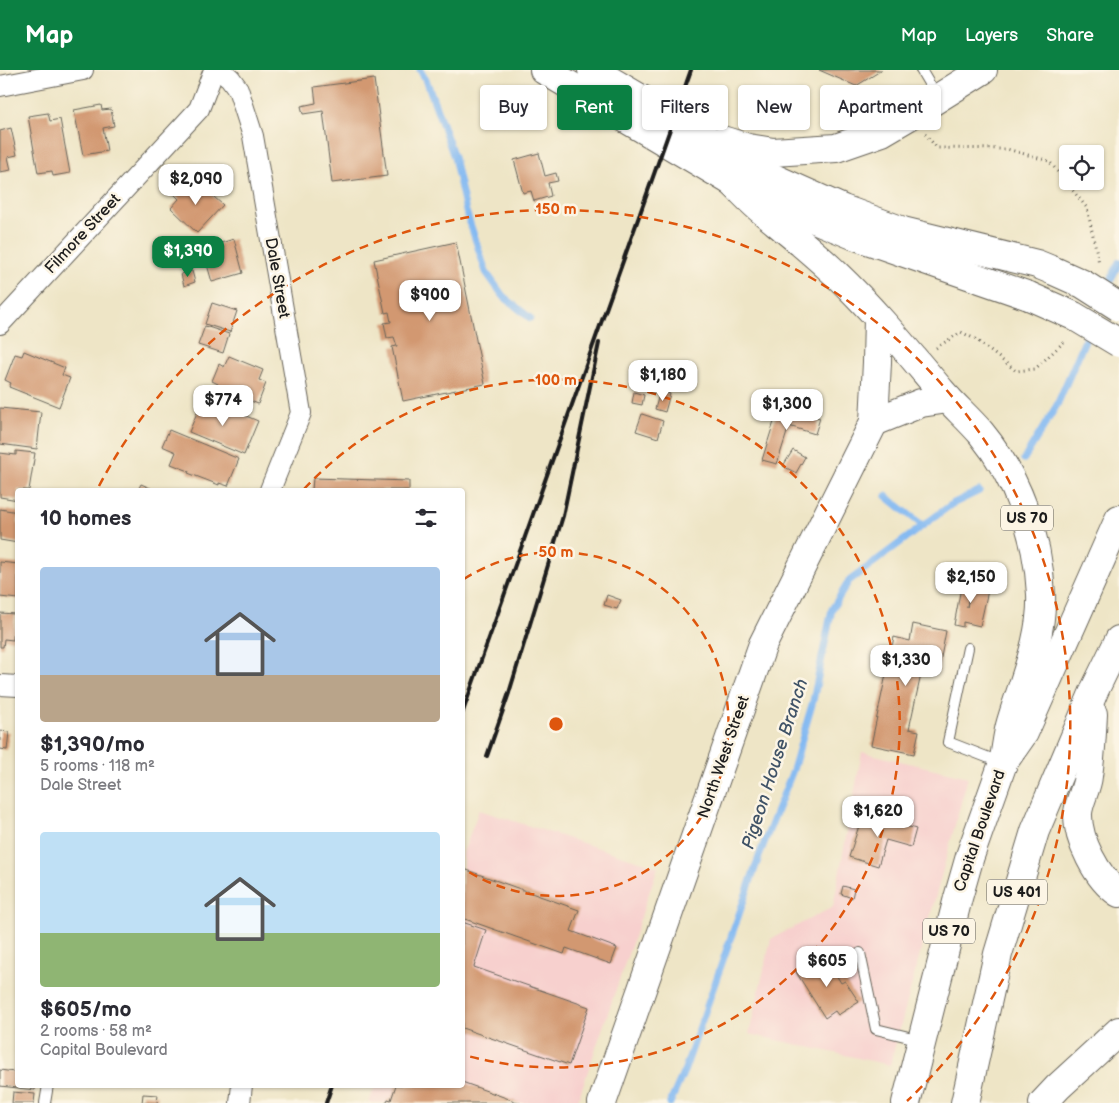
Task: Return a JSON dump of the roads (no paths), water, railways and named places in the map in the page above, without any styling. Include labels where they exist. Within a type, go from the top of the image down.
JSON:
[{"type":"main road","name":"US 70","points":[[544,70],[731,181],[762,212],[811,251],[837,275],[878,318],[948,399],[981,433],[1008,472],[1026,512],[1036,554],[1041,595],[1039,622],[1033,654],[1010,724],[1003,763]]},
{"type":"main road","points":[[592,70],[701,134],[726,154],[758,171],[868,220],[910,233],[1029,262],[1054,271],[1083,284],[1119,307]]},
{"type":"main road","points":[[941,97],[983,70]]},
{"type":"main road","points":[[701,134],[748,148],[773,152],[836,148],[885,130]]},
{"type":"main road","points":[[731,181],[852,235],[1029,296],[1074,316],[1119,344]]},
{"type":"main road","points":[[878,318],[874,422],[921,403],[948,399]]},
{"type":"main road","name":"North West Street","points":[[602,1103],[763,644],[874,422]]},
{"type":"main road","name":"Capital Boulevard","points":[[906,1103],[958,898],[970,856],[1003,763],[1024,733],[1119,519]]},
{"type":"main road","name":"US 401","points":[[965,1103],[998,954],[1035,831],[1095,689],[1119,640]]},
{"type":"main road","points":[[1095,689],[1088,778],[1078,812],[1081,836],[1088,855],[1099,872],[1119,893]]},
{"type":"main road","points":[[1043,1103],[1119,1031]]},
{"type":"street","points":[[0,86],[83,70]]},
{"type":"street","name":"Filmore Street","points":[[0,324],[199,109],[214,70]]},
{"type":"street","name":"Dale Street","points":[[220,70],[230,78],[238,89],[253,136],[300,413],[271,488]]},
{"type":"street","points":[[0,685],[15,686]]},
{"type":"street","points":[[240,1103],[242,1088]]},
{"type":"lane","points":[[921,70],[930,85]]},
{"type":"lane","points":[[968,648],[948,742],[1003,763]]},
{"type":"lane","points":[[860,953],[876,1030],[922,1040]]},
{"type":"lane","points":[[45,1103],[48,1088]]},
{"type":"waterway","points":[[420,70],[427,82],[454,157],[466,211],[486,272],[503,296],[530,318]]},
{"type":"waterway","name":"Pigeon House Branch","points":[[1105,293],[1119,262]]},
{"type":"waterway","name":"Pigeon House Branch","points":[[1024,459],[1057,405],[1089,331]]},
{"type":"waterway","name":"Pigeon House Branch","points":[[670,1103],[685,1069],[761,851],[793,770],[813,701],[832,609],[849,581],[952,504],[979,491]]},
{"type":"waterway","points":[[886,496],[922,525]]},
{"type":"railway","points":[[465,706],[691,70]]},
{"type":"railway","points":[[487,756],[509,693],[563,516],[599,343]]},
{"type":"railway","points":[[326,1103],[331,1088]]}]
